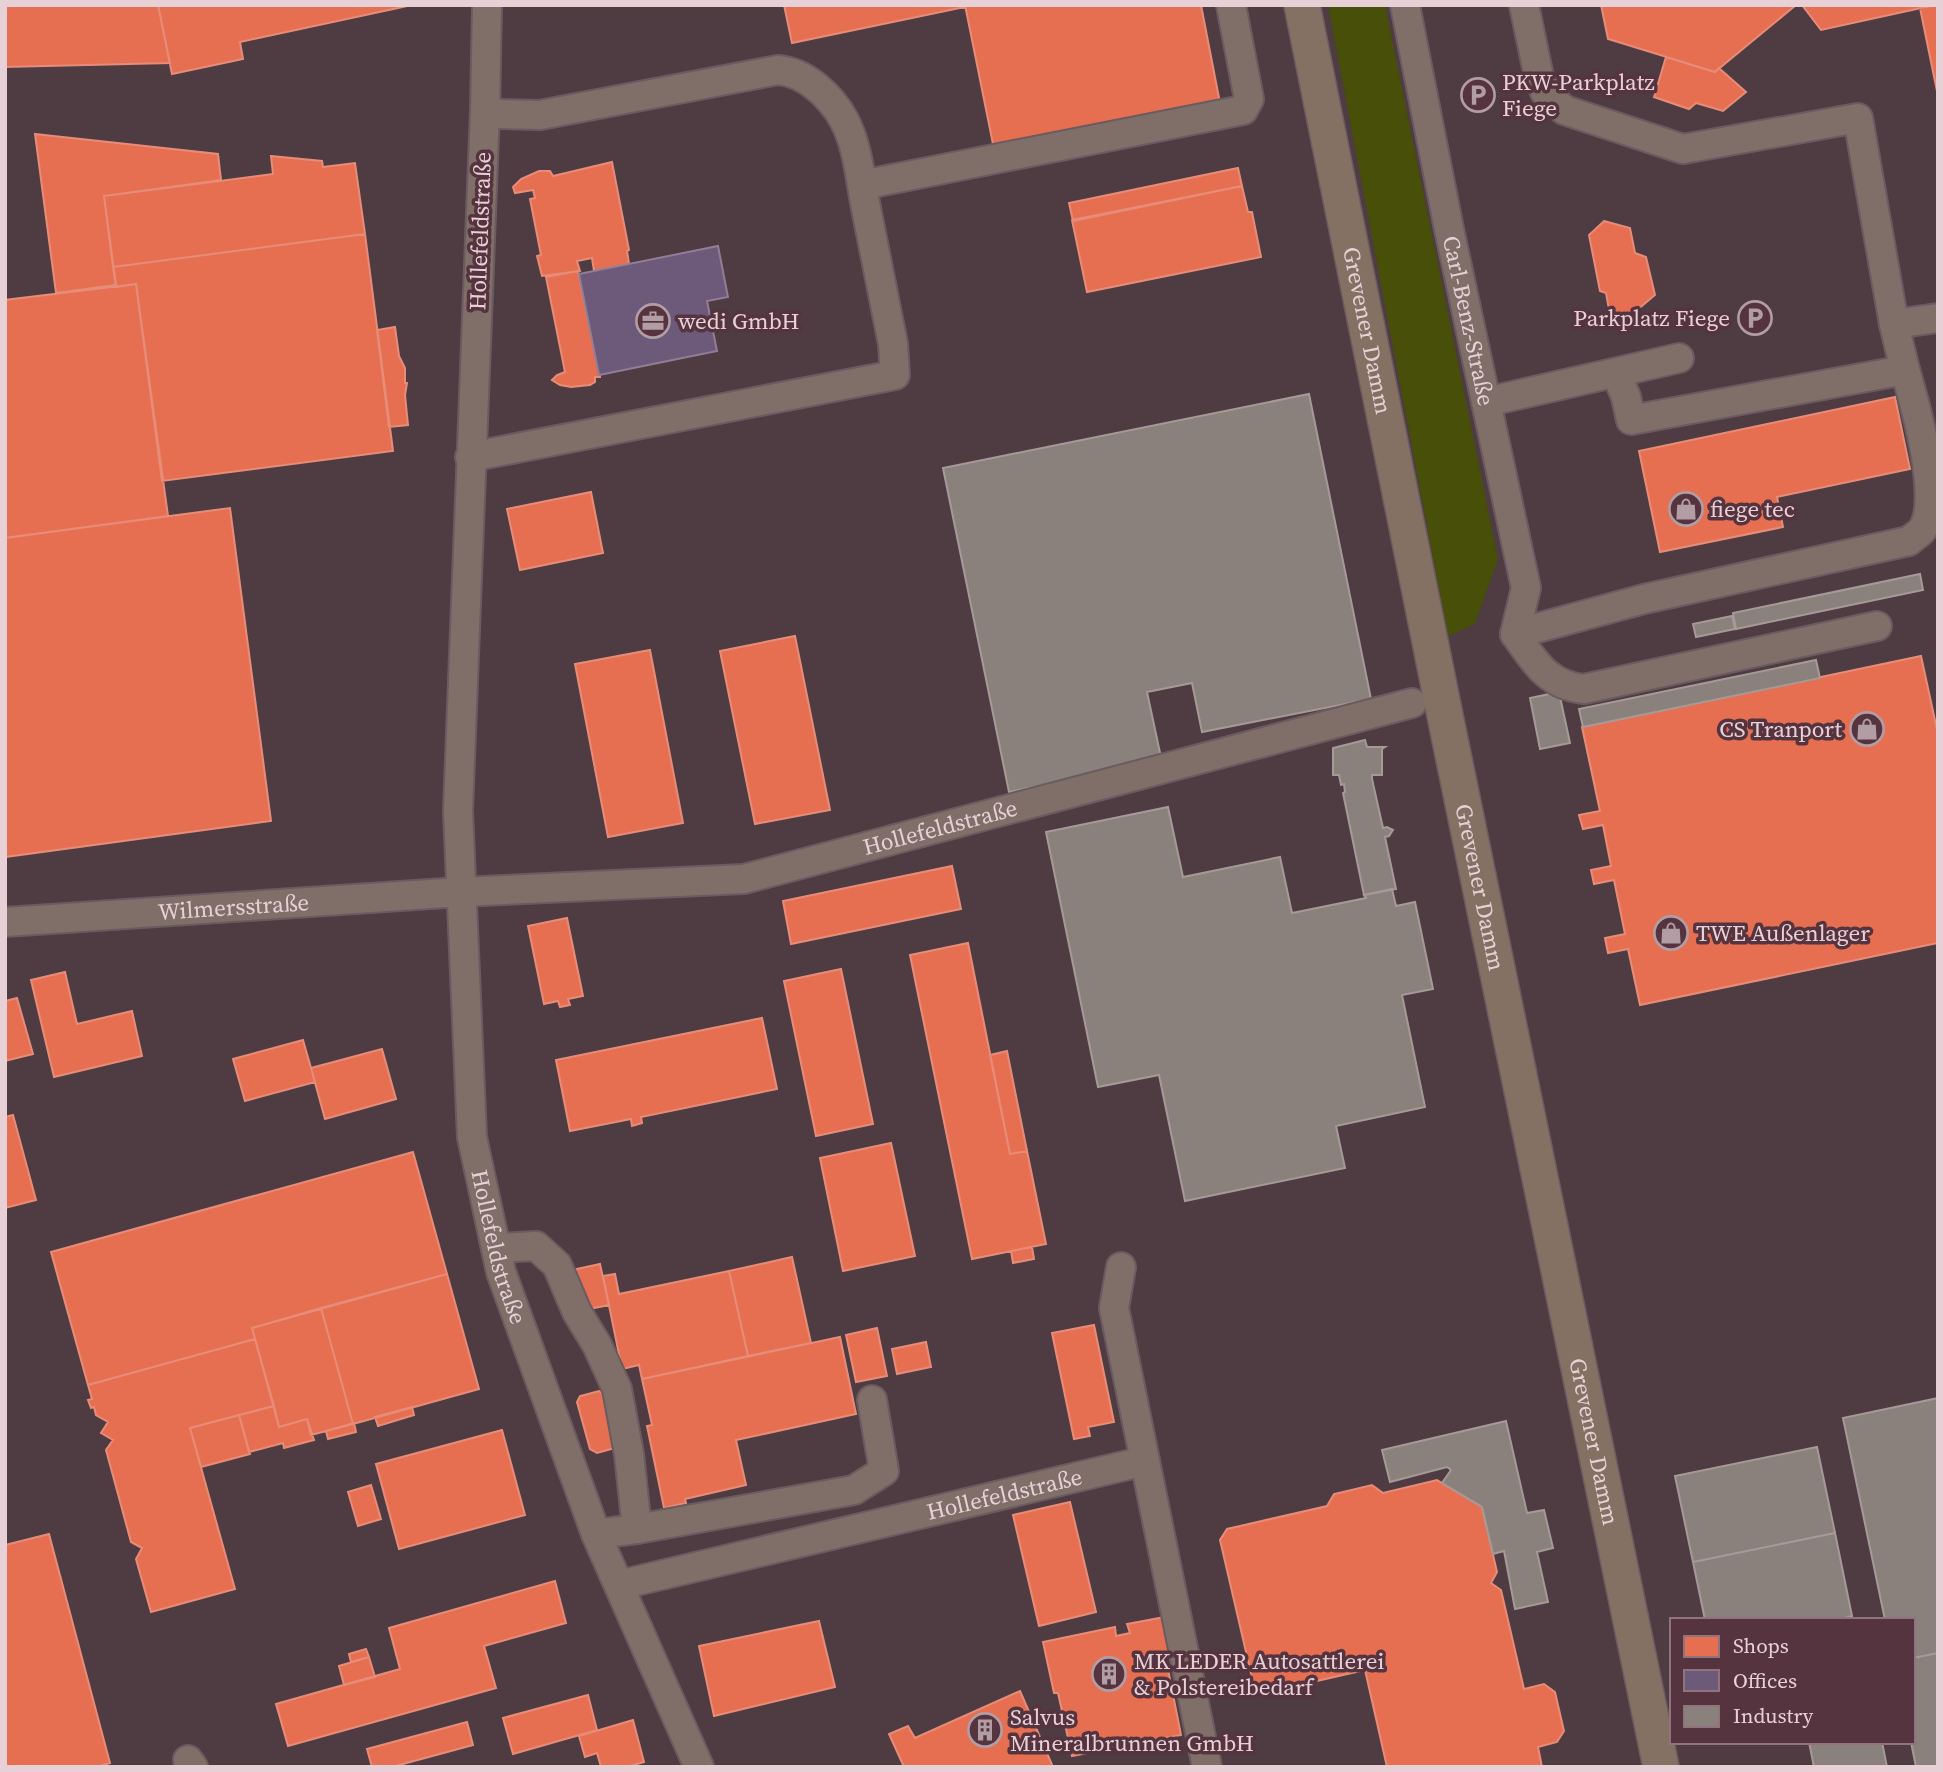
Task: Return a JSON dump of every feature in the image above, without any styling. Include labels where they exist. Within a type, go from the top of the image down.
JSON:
[{"type":"main road","name":"Grevener Damm","points":[[1302,5],[1661,1767]]},
{"type":"street","name":"Hollefeldstraße","points":[[487,5],[458,811],[472,1138],[501,1272],[596,1534],[699,1767]]},
{"type":"street","points":[[862,185],[1243,110],[1249,99],[1231,5]]},
{"type":"street","name":"Carl-Benz-Straße","points":[[1405,5],[1449,229],[1526,588],[1515,634]]},
{"type":"street","points":[[1524,5],[1539,77],[1545,92],[1564,110],[1683,149],[1858,118],[1894,324],[1914,400],[1932,491],[1923,529],[1909,541],[1644,599],[1515,634],[1543,673],[1570,688],[1584,688],[1877,626]]},
{"type":"street","points":[[470,457],[895,375],[891,336],[856,152],[844,120],[834,106],[803,76],[790,71],[766,72],[556,113],[520,115],[485,110]]},
{"type":"street","points":[[1894,324],[1938,318]]},
{"type":"street","points":[[1486,402],[1679,358]]},
{"type":"street","points":[[1616,373],[1626,397],[1631,420],[1905,370]]},
{"type":"street","name":"Hollefeldstraße","points":[[461,892],[744,879],[1412,703]]},
{"type":"street","name":"Wilmersstraße","points":[[5,922],[461,892]]},
{"type":"street","points":[[496,1248],[536,1246],[557,1265],[577,1312],[597,1345],[617,1389],[629,1454],[637,1530]]},
{"type":"street","points":[[1121,1267],[1114,1308],[1207,1767]]},
{"type":"street","points":[[596,1534],[637,1530],[854,1490],[884,1472],[872,1400]]},
{"type":"street","name":"Hollefeldstraße","points":[[619,1585],[1145,1461]]},
{"type":"green space","points":[[1328,5],[1385,5],[1498,559],[1475,624],[1448,636]]},
{"type":"building: Shops","points":[[5,5],[158,5],[170,63],[5,67]]},
{"type":"building: Shops","points":[[158,5],[412,5],[240,42],[243,59],[172,74]]},
{"type":"building: Shops","points":[[784,5],[965,5],[965,7],[792,43]]},
{"type":"building: Shops","points":[[965,5],[1201,5],[1220,103],[994,149]]},
{"type":"building: Shops","points":[[1601,5],[1796,5],[1715,72],[1608,39]]},
{"type":"building: Shops","points":[[1802,5],[1935,5],[1821,30]]},
{"type":"building: Shops","points":[[1938,5],[1938,96],[1920,8]]},
{"type":"building: Shops","points":[[1666,57],[1715,72],[1719,68],[1746,92],[1723,111],[1696,103],[1689,109],[1654,97]]},
{"type":"building: Shops","points":[[35,134],[218,154],[221,180],[104,196],[116,285],[56,293]]},
{"type":"building: Shops","points":[[271,156],[322,161],[323,167],[355,163],[365,234],[113,267],[104,196],[273,174]]},
{"type":"building: Shops","points":[[612,162],[629,250],[629,264],[594,271],[592,258],[577,261],[580,271],[542,276],[537,256],[541,255],[530,199],[535,198],[533,190],[515,193],[513,187],[521,179],[539,171],[550,171],[553,176]]},
{"type":"building: Shops","points":[[1238,168],[1242,186],[1073,221],[1069,203]]},
{"type":"building: Shops","points":[[1242,186],[1248,212],[1252,212],[1261,257],[1087,292],[1072,220]]},
{"type":"building: Shops","points":[[1604,221],[1630,228],[1635,253],[1646,257],[1655,295],[1624,321],[1610,315],[1606,293],[1600,291],[1589,235]]},
{"type":"building: Shops","points":[[365,234],[393,451],[162,481],[136,284],[116,287],[113,267]]},
{"type":"building: Shops","points":[[578,271],[600,377],[595,377],[595,382],[590,385],[571,387],[552,380],[565,372],[546,277]]},
{"type":"building: Shops","points":[[136,284],[168,516],[5,538],[5,300]]},
{"type":"building: Shops","points":[[395,327],[399,356],[405,368],[407,383],[405,395],[408,425],[389,427],[377,330]]},
{"type":"building: Shops","points":[[1895,397],[1910,469],[1777,497],[1783,527],[1660,552],[1639,451]]},
{"type":"building: Shops","points":[[591,492],[603,553],[520,570],[507,509]]},
{"type":"building: Shops","points":[[230,508],[271,821],[5,857],[5,538]]},
{"type":"building: Shops","points":[[795,636],[830,810],[755,824],[720,651]]},
{"type":"building: Shops","points":[[650,650],[683,823],[608,837],[575,664]]},
{"type":"building: Shops","points":[[1921,656],[1938,734],[1938,943],[1640,1005],[1628,949],[1608,953],[1605,938],[1625,934],[1614,880],[1594,884],[1591,870],[1611,866],[1603,825],[1583,829],[1579,815],[1600,811],[1582,727]]},
{"type":"building: Shops","points":[[952,866],[961,909],[791,944],[783,901]]},
{"type":"building: Shops","points":[[567,918],[583,996],[568,999],[570,1005],[560,1007],[558,1001],[544,1004],[528,926]]},
{"type":"building: Shops","points":[[968,943],[1010,1154],[1027,1151],[1046,1244],[972,1259],[910,955]]},
{"type":"building: Shops","points":[[841,969],[873,1124],[816,1136],[784,981]]},
{"type":"building: Shops","points":[[65,972],[77,1024],[132,1011],[142,1056],[54,1077],[31,980]]},
{"type":"building: Shops","points":[[17,998],[33,1054],[5,1061],[5,1001]]},
{"type":"building: Shops","points":[[762,1018],[777,1089],[641,1117],[642,1123],[632,1126],[631,1119],[570,1131],[556,1060]]},
{"type":"building: Shops","points":[[303,1040],[315,1082],[245,1101],[233,1059]]},
{"type":"building: Shops","points":[[382,1049],[396,1099],[325,1119],[311,1068]]},
{"type":"building: Shops","points":[[1007,1051],[1027,1151],[1010,1154],[990,1055]]},
{"type":"building: Shops","points":[[13,1115],[36,1200],[5,1208],[5,1117]]},
{"type":"building: Shops","points":[[891,1143],[915,1256],[843,1271],[820,1158]]},
{"type":"building: Shops","points":[[413,1152],[447,1274],[252,1328],[255,1339],[88,1385],[51,1252]]},
{"type":"building: Shops","points":[[1032,1247],[1034,1259],[1013,1263],[1011,1251]]},
{"type":"building: Shops","points":[[792,1257],[811,1343],[748,1356],[729,1271]]},
{"type":"building: Shops","points":[[600,1264],[609,1305],[580,1311],[572,1270]]},
{"type":"building: Shops","points":[[729,1271],[748,1356],[642,1379],[639,1365],[622,1369],[603,1276],[615,1274],[619,1294]]},
{"type":"building: Shops","points":[[447,1274],[479,1389],[353,1424],[321,1308]]},
{"type":"building: Shops","points":[[321,1308],[353,1424],[311,1435],[307,1419],[279,1427],[252,1328]]},
{"type":"building: Shops","points":[[1094,1325],[1114,1422],[1088,1427],[1090,1436],[1074,1439],[1052,1333]]},
{"type":"building: Shops","points":[[877,1328],[887,1376],[856,1382],[846,1335]]},
{"type":"building: Shops","points":[[840,1337],[856,1414],[736,1440],[746,1485],[685,1499],[686,1503],[664,1508],[647,1426],[652,1425],[642,1379]]},
{"type":"building: Shops","points":[[255,1339],[274,1406],[190,1428],[235,1589],[151,1612],[136,1559],[142,1548],[131,1542],[106,1450],[113,1440],[101,1433],[108,1422],[96,1415],[94,1407],[91,1408],[88,1400],[92,1399],[88,1385]]},
{"type":"building: Shops","points":[[926,1342],[931,1367],[897,1374],[892,1349]]},
{"type":"building: Shops","points":[[599,1391],[605,1395],[615,1448],[597,1453],[590,1449],[577,1402],[580,1396]]},
{"type":"building: Shops","points":[[274,1406],[279,1427],[307,1419],[314,1440],[284,1448],[283,1443],[249,1452],[239,1415]]},
{"type":"building: Shops","points":[[412,1407],[414,1415],[378,1426],[375,1417]]},
{"type":"building: Shops","points":[[239,1415],[250,1454],[201,1467],[190,1428]]},
{"type":"building: Shops","points":[[354,1423],[356,1432],[328,1439],[326,1431]]},
{"type":"building: Shops","points":[[502,1430],[525,1515],[399,1549],[376,1464]]},
{"type":"building: Shops","points":[[1437,1480],[1482,1507],[1497,1572],[1491,1583],[1501,1590],[1524,1689],[1544,1684],[1555,1692],[1564,1731],[1557,1742],[1538,1747],[1542,1767],[1387,1767],[1365,1670],[1256,1695],[1220,1540],[1227,1529],[1327,1506],[1334,1494],[1372,1485],[1383,1493]]},
{"type":"building: Shops","points":[[371,1485],[381,1519],[358,1526],[348,1492]]},
{"type":"building: Shops","points":[[1070,1502],[1096,1612],[1039,1626],[1013,1515]]},
{"type":"building: Shops","points":[[49,1534],[110,1763],[97,1767],[5,1767],[5,1545]]},
{"type":"building: Shops","points":[[555,1581],[566,1623],[484,1646],[496,1688],[288,1746],[276,1704],[400,1669],[389,1628]]},
{"type":"building: Shops","name":"MK LEDER Autosattlerei & Polstereibedarf","points":[[1165,1617],[1174,1653],[1165,1654],[1181,1735],[1072,1756],[1043,1642],[1115,1627],[1116,1636],[1130,1633],[1127,1624]]},
{"type":"building: Shops","points":[[819,1621],[835,1687],[714,1716],[699,1646]]},
{"type":"building: Shops","points":[[366,1649],[369,1657],[351,1662],[349,1654]]},
{"type":"building: Shops","points":[[369,1657],[375,1677],[344,1685],[339,1666]]},
{"type":"building: Shops","name":"Salvus Mineralbrunnen GmbH","points":[[1020,1691],[1053,1767],[904,1767],[889,1734],[908,1726],[915,1738]]},
{"type":"building: Shops","points":[[588,1695],[597,1730],[513,1754],[503,1718]]},
{"type":"building: Shops","points":[[633,1720],[644,1762],[627,1767],[601,1767],[597,1753],[585,1757],[579,1736]]},
{"type":"building: Shops","points":[[467,1722],[473,1745],[392,1767],[372,1767],[367,1749]]},
{"type":"building: Offices","points":[[718,246],[728,297],[707,301],[717,351],[599,375],[579,274]]},
{"type":"building: Industry","points":[[1309,394],[1371,699],[1202,732],[1192,683],[1147,692],[1162,762],[1009,792],[943,468]]},
{"type":"building: Industry","points":[[1920,574],[1923,590],[1736,629],[1733,613]]},
{"type":"building: Industry","points":[[1732,616],[1735,629],[1696,637],[1693,624]]},
{"type":"building: Industry","points":[[1816,660],[1820,678],[1583,727],[1579,709]]},
{"type":"building: Industry","points":[[1559,692],[1570,743],[1540,749],[1530,698]]},
{"type":"building: Industry","points":[[1365,740],[1367,747],[1385,747],[1382,749],[1382,775],[1372,775],[1372,779],[1383,828],[1393,830],[1385,837],[1396,889],[1364,895],[1343,793],[1344,784],[1341,785],[1339,775],[1333,775],[1333,748]]},
{"type":"building: Industry","points":[[1168,807],[1183,877],[1280,857],[1292,913],[1366,898],[1364,895],[1392,889],[1396,906],[1415,902],[1433,989],[1402,995],[1425,1107],[1336,1126],[1345,1168],[1185,1201],[1159,1075],[1098,1087],[1046,832]]},
{"type":"building: Industry","points":[[1938,1398],[1938,1653],[1915,1658],[1915,1618],[1885,1618],[1843,1418]]},
{"type":"building: Industry","points":[[1506,1421],[1527,1513],[1544,1510],[1553,1548],[1537,1552],[1548,1602],[1515,1609],[1504,1551],[1493,1554],[1482,1507],[1442,1483],[1451,1470],[1447,1467],[1390,1482],[1382,1450]]},
{"type":"building: Industry","points":[[1817,1447],[1835,1533],[1693,1562],[1675,1476]]},
{"type":"building: Industry","points":[[1835,1533],[1852,1616],[1705,1618],[1693,1562]]},
{"type":"building: Industry","points":[[1938,1653],[1938,1767],[1916,1767],[1911,1744],[1915,1744],[1915,1658]]},
{"type":"building: Industry","points":[[1809,1744],[1882,1744],[1887,1767],[1814,1767]]},
{"type":"place","name":"PKW-Parkplatz Fiege","points":[[1478,95]]},
{"type":"place","name":"Parkplatz Fiege","points":[[1755,318]]},
{"type":"place","name":"wedi GmbH","points":[[653,321]]},
{"type":"place","name":"fiege tec","points":[[1686,509]]},
{"type":"place","name":"CS Tranport","points":[[1867,729]]},
{"type":"place","name":"TWE Außenlager","points":[[1671,933]]},
{"type":"place","name":"MK LEDER Autosattlerei & Polstereibedarf","points":[[1109,1674]]},
{"type":"place","name":"Salvus Mineralbrunnen GmbH","points":[[985,1730]]}]
